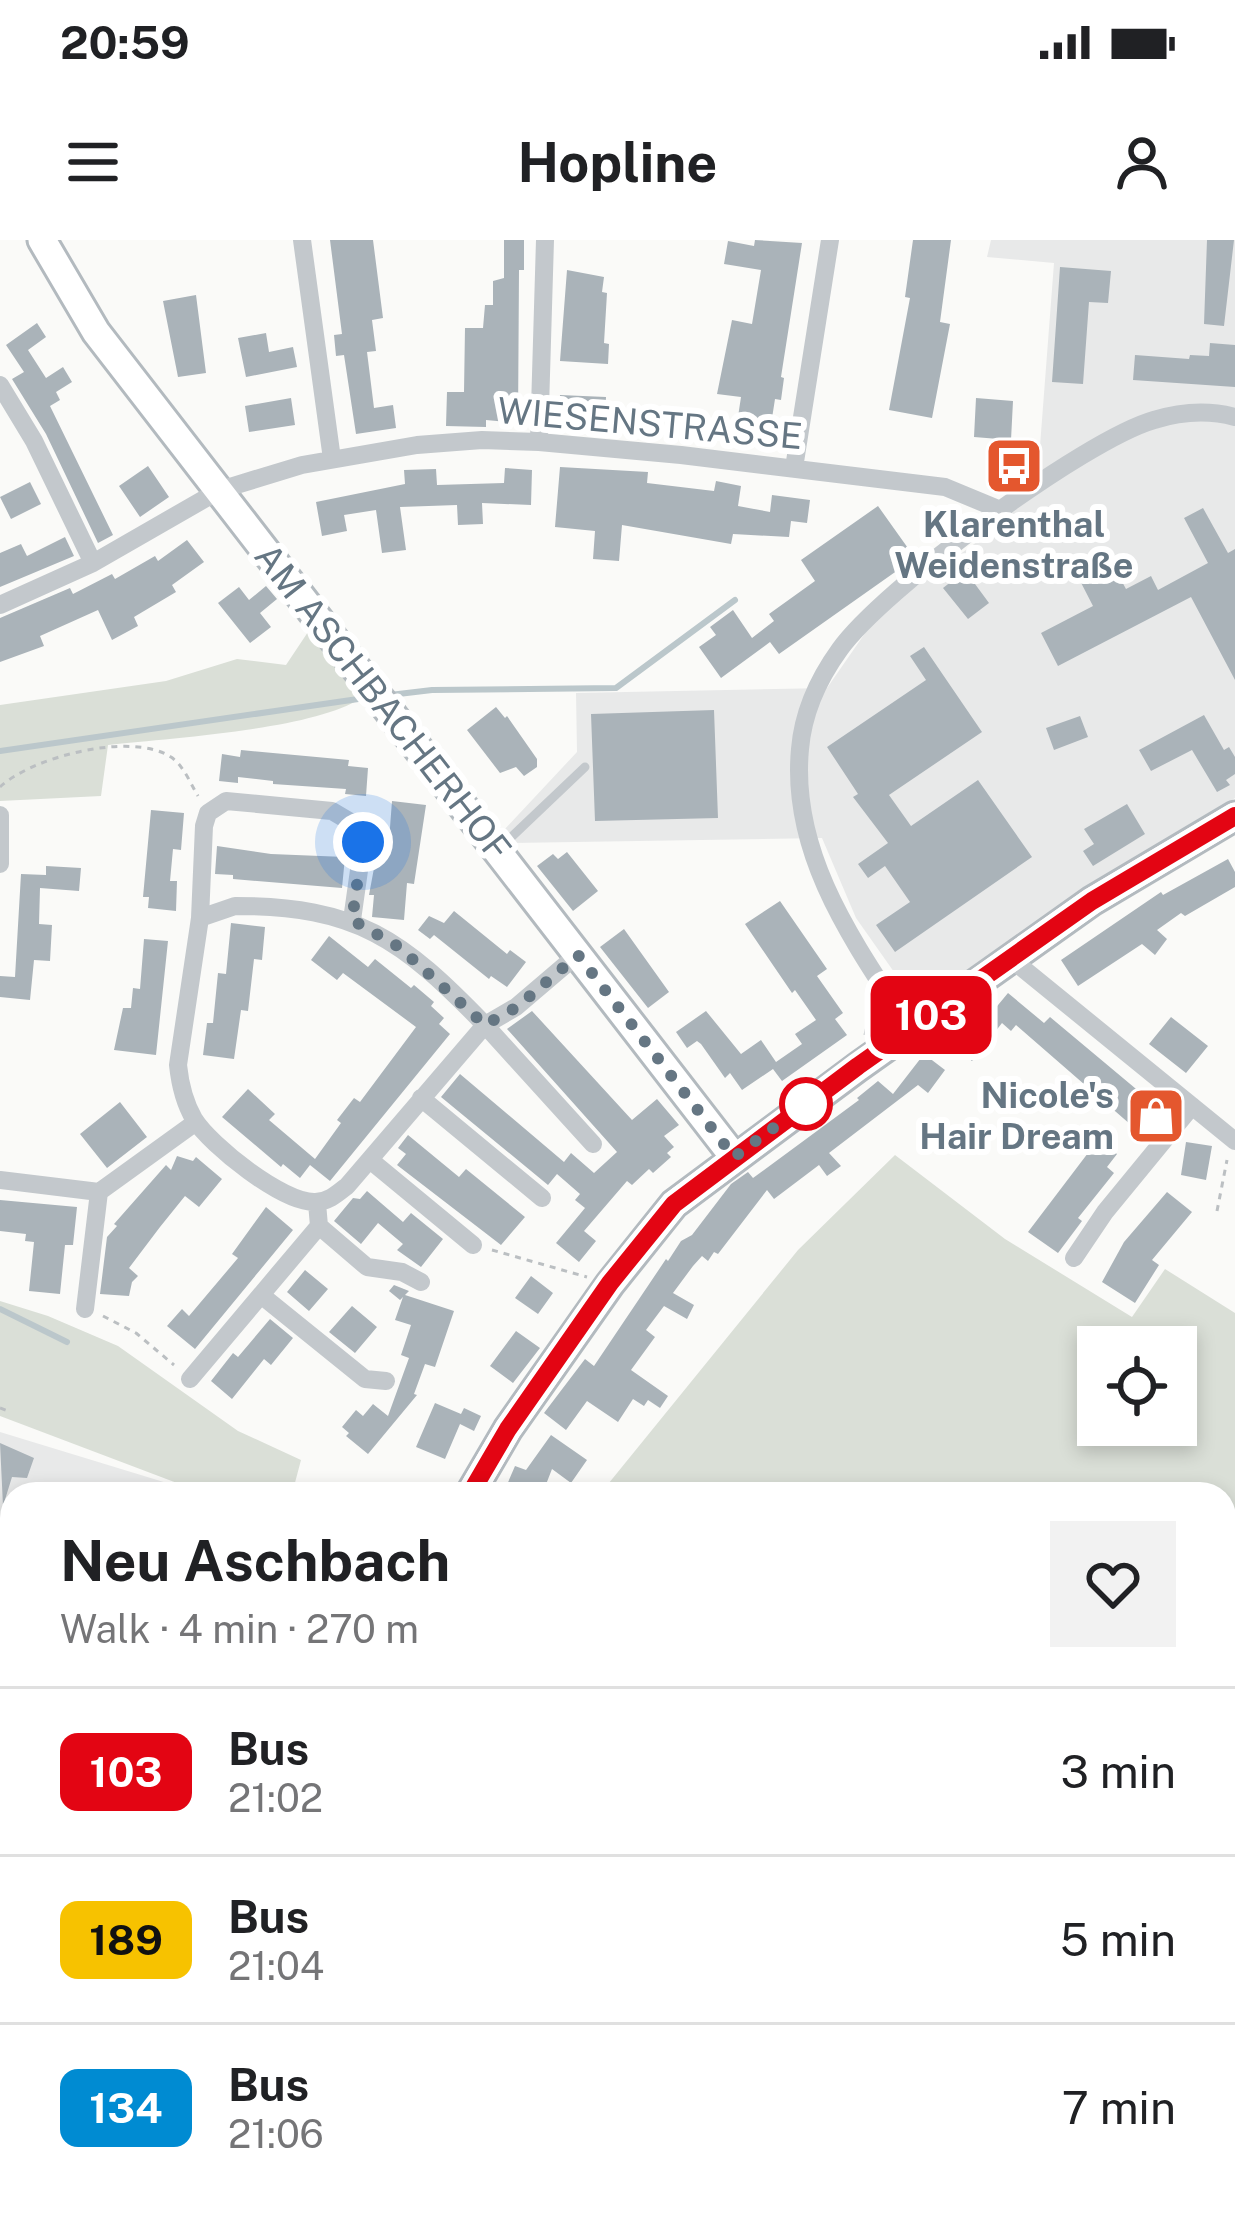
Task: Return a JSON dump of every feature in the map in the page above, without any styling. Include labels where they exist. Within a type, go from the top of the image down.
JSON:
[{"type":"street","name":"AM ASCHBACHERHOF","points":[[42,240],[96,332],[734,1157]]},
{"type":"street","points":[[302,240],[332,459]]},
{"type":"street","points":[[539,442],[545,240]]},
{"type":"street","points":[[794,468],[830,240]]},
{"type":"street","points":[[0,385],[34,441],[93,563]]},
{"type":"street","points":[[911,1030],[826,890],[808,843],[799,794],[804,724],[830,665],[856,629],[895,591],[1003,512],[1131,429],[1179,415],[1235,417]]},
{"type":"street","name":"WIESENSTRASSE","points":[[0,605],[93,563],[220,490],[332,459],[417,445],[539,442],[794,468],[945,487],[1003,512]]},
{"type":"street","points":[[352,920],[363,842],[346,815],[226,801],[208,813],[200,918],[178,1065],[180,1084],[196,1122],[275,1190],[296,1201],[331,1199],[347,1186],[485,1025],[517,1007],[578,955]]},
{"type":"street","points":[[477,1482],[508,1429],[610,1283],[674,1204],[858,1066],[1092,901],[1235,816]]},
{"type":"street","points":[[0,819],[0,865]]},
{"type":"street","points":[[200,918],[235,906],[278,906],[352,920],[399,947],[485,1025],[593,1144]]},
{"type":"street","points":[[1010,958],[1233,1140]]},
{"type":"street","points":[[421,1098],[542,1198]]},
{"type":"street","points":[[1074,1258],[1192,1106]]},
{"type":"street","points":[[0,1180],[99,1192],[196,1122]]},
{"type":"street","points":[[370,1160],[473,1245]]},
{"type":"street","points":[[85,1309],[99,1192]]},
{"type":"street","points":[[317,1202],[319,1226],[367,1267],[402,1272],[421,1282]]},
{"type":"street","points":[[190,1379],[319,1226]]},
{"type":"street","points":[[261,1295],[365,1379],[386,1381]]},
{"type":"lane","points":[[497,850],[585,767]]},
{"type":"path","points":[[0,787],[30,766],[100,749],[145,748],[164,753],[180,766],[208,813]]},
{"type":"path","points":[[858,1066],[878,977]]},
{"type":"path","points":[[1217,1211],[1233,1140]]},
{"type":"path","points":[[473,1245],[610,1283]]},
{"type":"path","points":[[85,1309],[136,1333],[190,1379]]},
{"type":"path","points":[[0,1408],[8,1411]]},
{"type":"shaded area","points":[[991,240],[1235,240],[1235,798],[1085,889],[940,989],[923,995],[906,989],[856,918],[822,838],[512,843],[503,831],[577,752],[576,693],[827,688],[870,626],[900,598],[1007,520],[1039,459],[1054,263],[987,257]]},
{"type":"shaded area","points":[[308,632],[361,698],[339,709],[276,725],[108,745],[101,796],[0,801],[0,705],[166,681],[237,659],[286,665]]},
{"type":"shaded area","points":[[895,1155],[1005,1239],[1132,1317],[1165,1269],[1235,1313],[1235,1482],[610,1482],[798,1250]]},
{"type":"shaded area","points":[[0,1301],[118,1346],[238,1431],[301,1460],[295,1482],[174,1482],[0,1416]]},
{"type":"shaded area","points":[[0,1432],[164,1482],[0,1482]]},
{"type":"building","points":[[330,240],[373,240],[383,318],[372,320],[376,351],[367,352],[374,408],[393,405],[396,428],[356,434],[344,355],[336,356],[334,335],[342,334]]},
{"type":"building","points":[[504,240],[524,240],[524,270],[519,270],[518,423],[486,420],[486,427],[446,426],[447,392],[464,392],[465,328],[483,328],[485,305],[493,305],[493,281],[504,278]]},
{"type":"building","points":[[755,240],[802,243],[781,400],[775,399],[768,444],[749,441],[749,445],[734,443],[741,397],[717,394],[732,320],[752,324],[761,270],[724,264],[728,241],[754,246]]},
{"type":"building","points":[[913,240],[951,240],[940,322],[950,324],[932,418],[889,410],[910,298],[905,297]]},
{"type":"building","points":[[1207,240],[1234,240],[1224,326],[1204,324]]},
{"type":"building","points":[[1060,267],[1111,271],[1108,303],[1089,302],[1083,384],[1052,382]]},
{"type":"building","points":[[567,270],[604,277],[608,364],[560,361]]},
{"type":"building","points":[[196,295],[206,373],[178,377],[163,301]]},
{"type":"building","points":[[37,323],[46,337],[28,350],[46,378],[63,367],[72,382],[56,392],[60,400],[50,406],[113,535],[98,543],[46,434],[12,379],[24,372],[6,345]]},
{"type":"building","points":[[266,333],[269,352],[293,347],[297,367],[246,377],[238,338]]},
{"type":"building","points":[[1210,343],[1235,345],[1235,387],[1133,380],[1135,355],[1209,356]]},
{"type":"building","points":[[560,395],[606,397],[605,418],[559,415]]},
{"type":"building","points":[[291,398],[295,425],[249,432],[245,406]]},
{"type":"building","points":[[976,398],[1013,401],[1011,440],[974,437]]},
{"type":"building","points":[[148,466],[169,497],[140,517],[119,486]]},
{"type":"building","points":[[560,467],[648,472],[647,483],[714,491],[716,481],[741,486],[738,506],[770,512],[772,495],[810,500],[807,523],[791,521],[789,537],[733,534],[731,544],[622,525],[619,561],[593,559],[595,531],[555,527]]},
{"type":"building","points":[[505,468],[532,470],[531,505],[482,503],[483,524],[458,525],[457,505],[400,507],[406,550],[382,553],[376,510],[344,515],[347,531],[322,536],[316,502],[405,484],[404,470],[436,469],[437,485],[504,483]]},
{"type":"building","points":[[30,482],[41,504],[11,519],[0,497]]},
{"type":"building","points":[[878,506],[915,558],[779,654],[770,642],[721,678],[699,647],[716,635],[710,627],[733,610],[752,638],[774,621],[769,614],[815,581],[801,560]]},
{"type":"building","points":[[1203,508],[1228,553],[1235,549],[1235,680],[1191,597],[1058,666],[1041,633],[1093,606],[1075,571],[1107,554],[1126,589],[1151,576],[1158,590],[1208,563],[1184,518]]},
{"type":"building","points":[[65,537],[74,556],[0,587],[0,553],[21,544],[27,556]]},
{"type":"building","points":[[187,540],[204,562],[172,585],[176,592],[134,617],[138,626],[112,640],[98,610],[40,636],[44,646],[0,662],[0,618],[70,588],[73,594],[112,574],[115,579],[155,556],[158,561]]},
{"type":"building","points":[[971,566],[981,579],[975,584],[989,603],[968,619],[943,588]]},
{"type":"building","points":[[266,586],[277,599],[260,613],[271,627],[250,643],[218,603],[239,587],[249,600]]},
{"type":"building","points":[[924,647],[982,732],[889,795],[911,826],[978,780],[1032,857],[895,952],[876,925],[910,902],[885,866],[868,878],[858,864],[888,843],[853,797],[858,794],[827,747],[926,680],[910,656]]},
{"type":"building","points":[[496,707],[537,759],[537,767],[524,776],[516,767],[500,773],[467,730]]},
{"type":"building","points":[[714,710],[718,818],[595,821],[591,714]]},
{"type":"building","points":[[1204,715],[1224,750],[1229,747],[1235,757],[1235,774],[1226,780],[1230,785],[1217,792],[1192,750],[1151,771],[1139,750]]},
{"type":"building","points":[[1080,716],[1088,737],[1054,750],[1046,728]]},
{"type":"building","points":[[241,750],[349,760],[348,766],[368,768],[366,796],[345,794],[346,789],[238,777],[238,783],[219,781],[222,754],[240,757]]},
{"type":"building","points":[[392,801],[426,805],[414,884],[407,883],[404,920],[372,917],[374,895],[369,895],[377,852],[388,854]]},
{"type":"building","points":[[1127,804],[1145,834],[1093,866],[1083,851],[1094,844],[1084,829]]},
{"type":"building","points":[[151,810],[184,813],[181,850],[173,849],[170,881],[177,881],[176,911],[148,908],[149,897],[143,897]]},
{"type":"building","points":[[217,846],[345,857],[342,888],[215,874]]},
{"type":"building","points":[[567,852],[598,891],[573,911],[537,866],[553,854],[558,859]]},
{"type":"building","points":[[1228,859],[1235,872],[1235,887],[1157,930],[1167,939],[1155,955],[1142,944],[1078,986],[1061,960],[1161,892]]},
{"type":"building","points":[[46,866],[81,868],[79,891],[40,888],[39,924],[52,925],[50,961],[34,960],[30,1000],[0,997],[0,976],[15,977],[21,874],[46,875]]},
{"type":"building","points":[[780,901],[827,969],[817,976],[843,1013],[835,1019],[847,1035],[782,1081],[773,1069],[742,1090],[730,1073],[725,1078],[701,1044],[697,1041],[687,1048],[676,1032],[706,1011],[741,1054],[761,1040],[776,1062],[802,1044],[795,1034],[816,1020],[745,924]]},
{"type":"building","points":[[454,911],[507,954],[510,950],[526,962],[507,987],[489,979],[434,935],[430,939],[418,930],[429,916],[444,923]]},
{"type":"building","points":[[231,923],[265,927],[262,960],[254,959],[248,1011],[241,1010],[234,1059],[203,1055],[207,1023],[213,1023],[218,973],[226,974]]},
{"type":"building","points":[[624,929],[669,992],[648,1008],[600,947]]},
{"type":"building","points":[[329,936],[368,967],[375,959],[411,988],[414,985],[434,1002],[431,1006],[444,1018],[439,1024],[450,1034],[330,1181],[310,1165],[300,1178],[281,1167],[222,1117],[248,1089],[275,1114],[269,1120],[315,1159],[341,1123],[337,1120],[354,1098],[360,1102],[416,1027],[343,973],[337,980],[311,960]]},
{"type":"building","points":[[144,939],[168,941],[156,1055],[114,1050],[123,1008],[131,1008],[133,988],[140,989]]},
{"type":"building","points":[[1008,993],[1044,1023],[1050,1017],[1166,1114],[1146,1138],[1016,1025],[1011,1031],[1002,1023],[972,1061],[951,1044],[970,1021],[979,1028]]},
{"type":"building","points":[[532,1011],[632,1120],[657,1099],[679,1125],[664,1136],[674,1147],[667,1153],[671,1157],[632,1185],[627,1181],[584,1231],[596,1241],[579,1262],[556,1243],[585,1208],[575,1200],[580,1194],[557,1174],[548,1185],[441,1097],[460,1074],[564,1162],[571,1153],[594,1173],[617,1152],[507,1029]]},
{"type":"building","points":[[1171,1017],[1208,1046],[1186,1073],[1149,1044]]},
{"type":"building","points":[[924,1054],[945,1070],[928,1093],[918,1085],[829,1153],[841,1166],[827,1176],[819,1165],[774,1199],[767,1190],[718,1254],[714,1252],[708,1261],[702,1256],[693,1266],[673,1293],[694,1305],[687,1319],[664,1306],[646,1330],[655,1337],[631,1370],[668,1396],[660,1408],[648,1400],[644,1406],[633,1399],[618,1422],[587,1401],[566,1430],[544,1413],[585,1359],[594,1366],[666,1259],[692,1235],[731,1184],[748,1172],[753,1178],[878,1081],[893,1094]]},
{"type":"building","points":[[120,1102],[147,1137],[107,1168],[80,1134]]},
{"type":"building","points":[[408,1135],[459,1177],[466,1169],[525,1217],[501,1245],[397,1165],[406,1154],[398,1148]]},
{"type":"building","points":[[1095,1136],[1117,1154],[1107,1167],[1114,1173],[1078,1218],[1082,1221],[1058,1253],[1028,1232],[1088,1153],[1084,1150]]},
{"type":"building","points":[[1186,1142],[1212,1146],[1206,1180],[1181,1175]]},
{"type":"building","points":[[177,1156],[193,1161],[196,1157],[222,1179],[199,1207],[185,1196],[160,1227],[129,1268],[138,1276],[129,1296],[100,1294],[107,1237],[114,1224],[166,1165],[171,1170]]},
{"type":"building","points":[[367,1191],[403,1222],[411,1213],[443,1239],[421,1267],[397,1250],[403,1244],[378,1223],[361,1244],[334,1221],[353,1198],[360,1199]]},
{"type":"building","points":[[1167,1192],[1192,1212],[1152,1260],[1159,1265],[1135,1303],[1102,1282],[1124,1242]]},
{"type":"building","points":[[0,1200],[77,1207],[73,1245],[65,1245],[60,1294],[29,1291],[34,1242],[25,1241],[26,1234],[0,1231]]},
{"type":"building","points":[[266,1207],[293,1230],[195,1349],[167,1326],[182,1309],[189,1316],[238,1258],[232,1254]]},
{"type":"building","points":[[305,1270],[328,1289],[309,1311],[287,1292]]},
{"type":"building","points":[[531,1276],[553,1293],[538,1314],[515,1298]]},
{"type":"building","points":[[394,1285],[409,1291],[405,1295],[454,1311],[435,1367],[425,1364],[417,1395],[368,1454],[342,1427],[356,1410],[363,1416],[373,1404],[388,1416],[409,1358],[401,1355],[411,1325],[395,1320],[403,1297],[400,1300],[389,1291]]},
{"type":"building","points":[[352,1306],[377,1327],[355,1353],[329,1332]]},
{"type":"building","points":[[270,1319],[293,1338],[271,1365],[264,1359],[232,1399],[211,1381]]},
{"type":"building","points":[[516,1331],[540,1348],[513,1383],[490,1366]]},
{"type":"building","points":[[435,1403],[481,1416],[474,1431],[460,1424],[445,1459],[416,1447]]},
{"type":"building","points":[[551,1435],[587,1460],[572,1482],[552,1469],[547,1482],[508,1482],[515,1466],[526,1470]]},
{"type":"building","points":[[0,1443],[34,1458],[27,1478],[2,1482]]},
{"type":"waterway","points":[[390,695],[432,690],[616,688],[735,600]]},
{"type":"waterway","points":[[0,751],[365,698]]},
{"type":"waterway","points":[[0,1309],[67,1342]]},
{"type":"bus line","name":"103","points":[[477,1482],[508,1429],[610,1283],[674,1204],[858,1066],[1092,901],[1235,816]]},
{"type":"place","name":"Klarenthal Weidenstraße","points":[[1014,466]]},
{"type":"place","name":"Nicole's Hair Dream","points":[[1156,1116]]},
{"type":"route","points":[[363,842],[352,920],[399,947],[485,1025],[517,1007],[578,955],[734,1157],[814,1098],[806,1104]]}]
